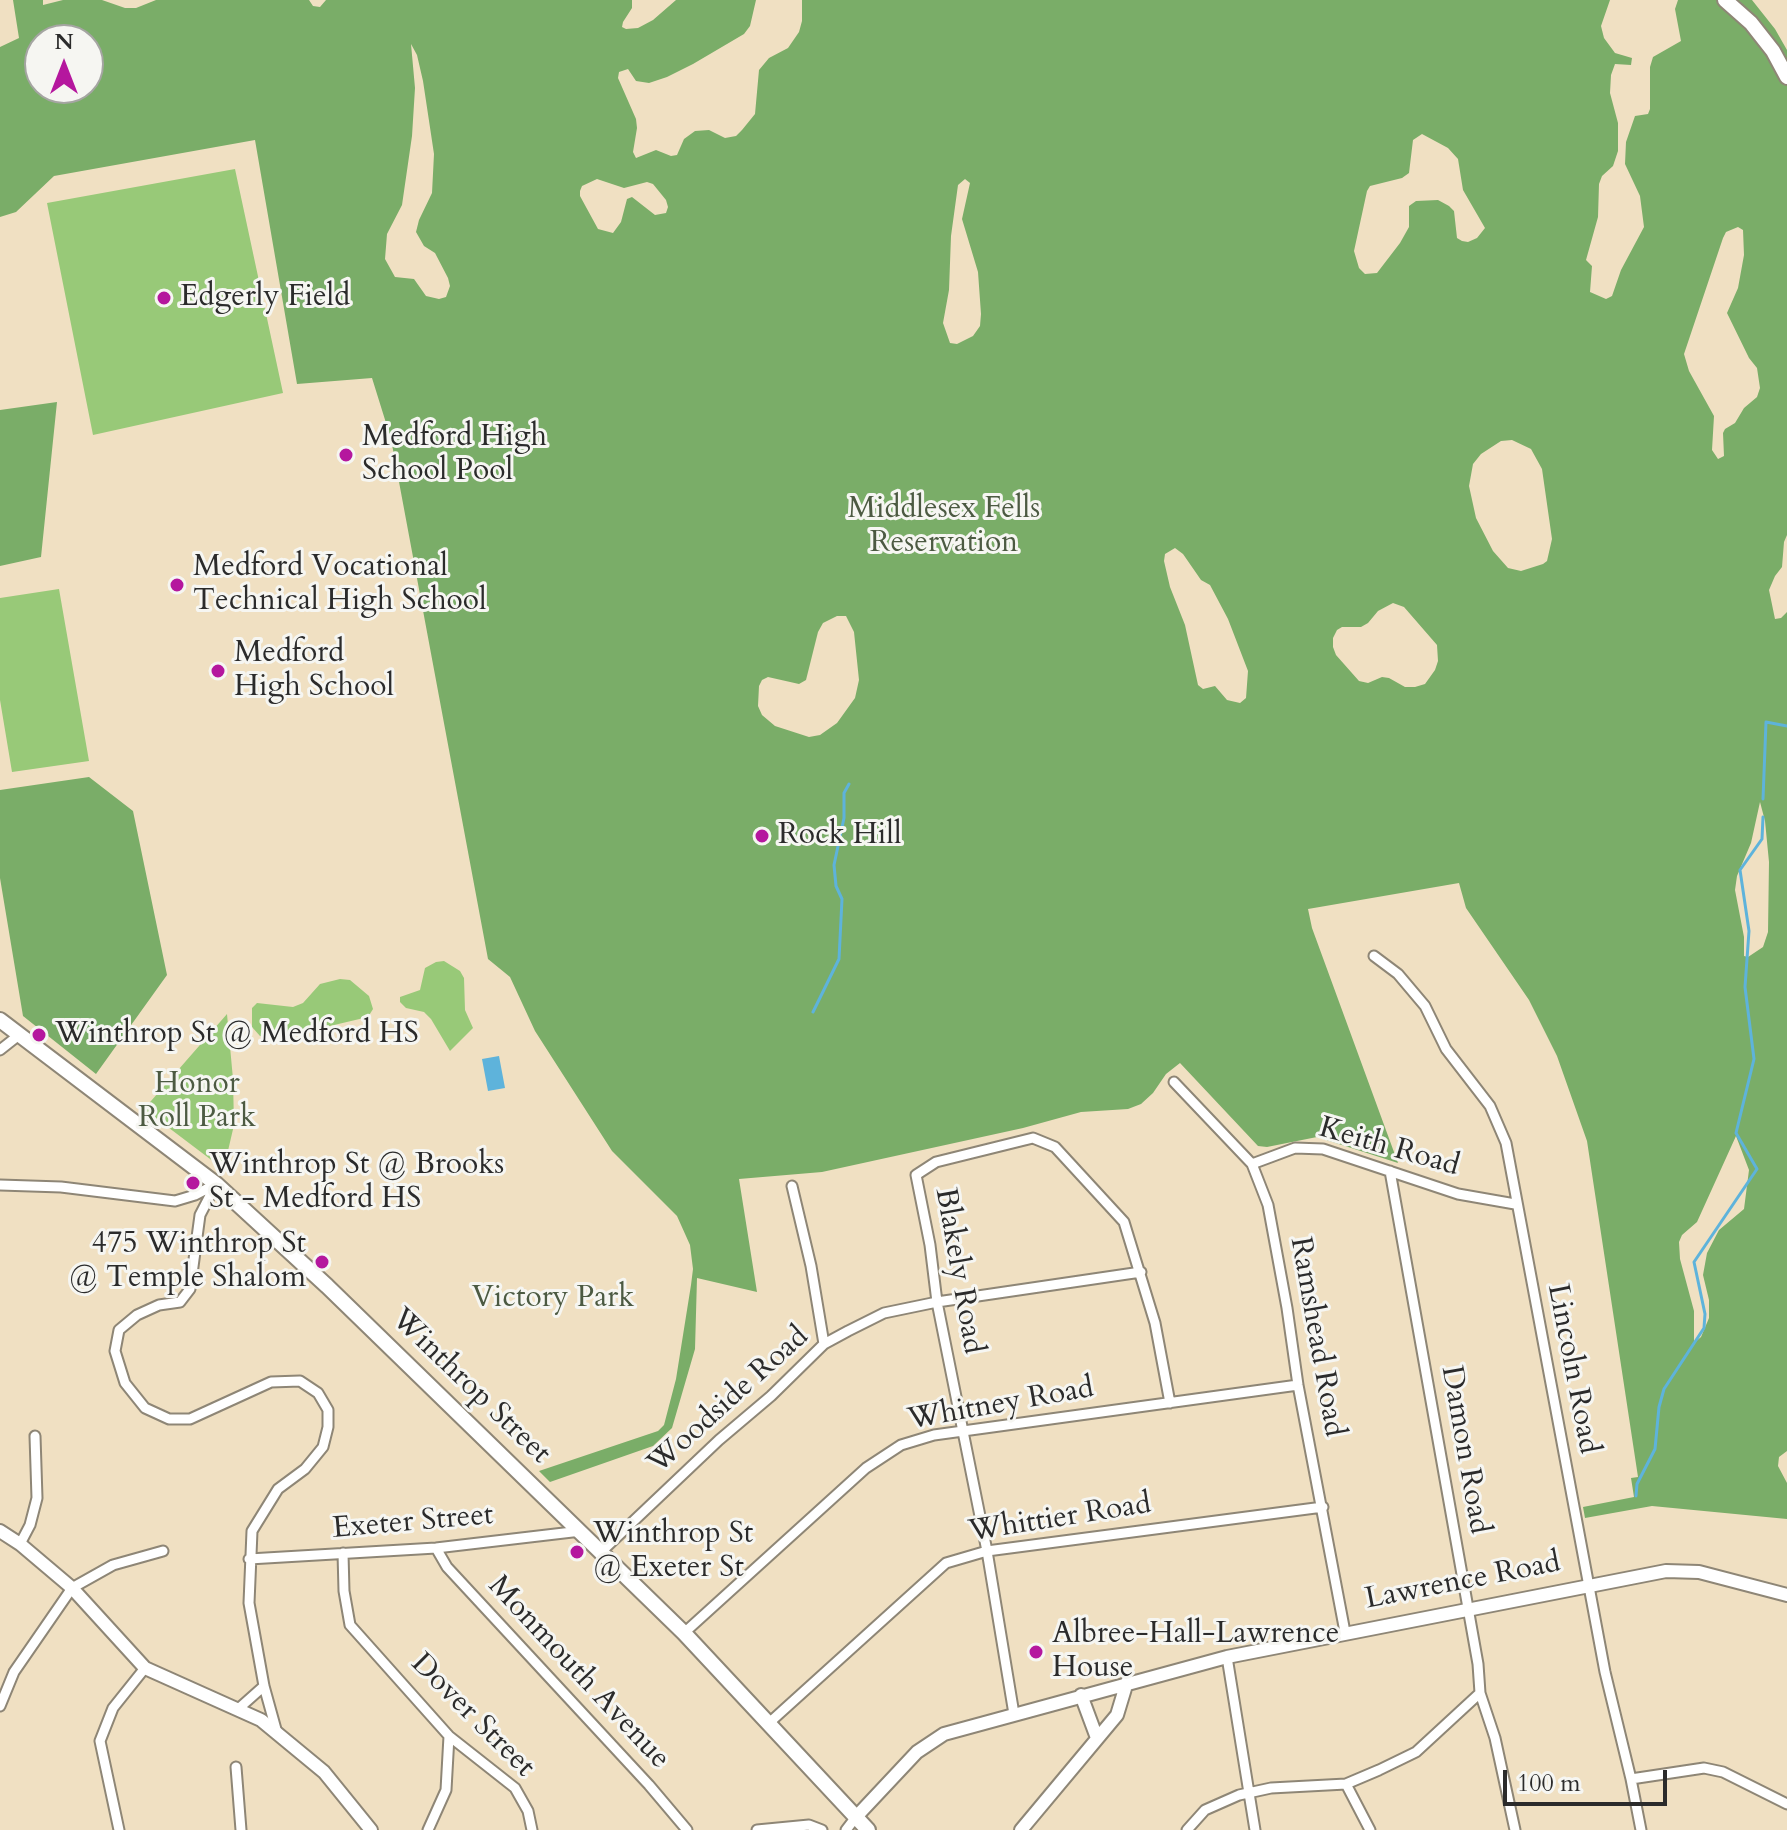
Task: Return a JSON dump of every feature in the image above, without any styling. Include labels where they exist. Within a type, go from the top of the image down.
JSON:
[{"type":"main road","points":[[1725,0],[1751,23],[1773,51],[1787,77]]},
{"type":"main road","name":"Winthrop Street","points":[[0,1020],[216,1184],[327,1286],[684,1633],[868,1830]]},
{"type":"street","name":"Lincoln Road","points":[[1374,956],[1398,974],[1425,1006],[1446,1049],[1490,1106],[1506,1143],[1605,1672],[1641,1830]]},
{"type":"street","points":[[0,1050],[19,1035]]},
{"type":"street","name":"Ramshead Road","points":[[1174,1082],[1252,1164],[1268,1205],[1298,1385],[1345,1632]]},
{"type":"street","name":"Blakely Road","points":[[1014,1714],[987,1551],[937,1302],[916,1175],[936,1162],[1033,1138],[1055,1147],[1124,1222],[1141,1272]]},
{"type":"street","name":"Keith Road","points":[[1252,1164],[1295,1148],[1323,1149],[1458,1194],[1515,1204]]},
{"type":"street","name":"Damon Road","points":[[1390,1171],[1478,1664],[1480,1693],[1495,1738],[1515,1830]]},
{"type":"street","points":[[0,1185],[61,1187],[175,1201],[216,1184]]},
{"type":"street","points":[[216,1184],[200,1215],[190,1289],[180,1302],[159,1305],[137,1315],[119,1330],[115,1351],[125,1383],[145,1408],[169,1419],[190,1419],[271,1382],[300,1381],[318,1393],[328,1410],[323,1447],[305,1469],[278,1489],[252,1531],[249,1603],[264,1686],[277,1733]]},
{"type":"street","points":[[792,1186],[811,1266],[824,1344]]},
{"type":"street","points":[[1141,1272],[1155,1323],[1170,1403]]},
{"type":"street","name":"Woodside Road","points":[[602,1551],[824,1344],[884,1313],[937,1302],[1141,1272]]},
{"type":"street","name":"Whitney Road","points":[[684,1633],[866,1468],[901,1445],[934,1435],[1298,1385]]},
{"type":"street","points":[[20,1544],[30,1525],[37,1498],[35,1436]]},
{"type":"street","name":"Whittier Road","points":[[769,1723],[946,1563],[987,1551],[1323,1507]]},
{"type":"street","points":[[0,1531],[72,1588],[145,1668],[261,1720],[324,1772],[371,1830]]},
{"type":"street","name":"Exeter Street","points":[[249,1559],[436,1548],[581,1531]]},
{"type":"street","name":"Monmouth Avenue","points":[[436,1548],[447,1567],[687,1830]]},
{"type":"street","points":[[0,1706],[14,1672],[72,1588],[113,1565],[163,1551]]},
{"type":"street","name":"Dover Street","points":[[343,1553],[344,1591],[350,1625],[449,1736],[515,1788],[528,1811],[532,1830]]},
{"type":"street","name":"Lawrence Road","points":[[856,1817],[929,1742],[944,1734],[1227,1657],[1666,1571],[1699,1572],[1787,1595]]},
{"type":"street","points":[[1227,1657],[1255,1830]]},
{"type":"street","points":[[119,1830],[100,1741],[113,1708],[145,1668]]},
{"type":"street","points":[[1021,1830],[1117,1715],[1127,1682]]},
{"type":"street","points":[[237,1710],[264,1686]]},
{"type":"street","points":[[1187,1830],[1205,1810],[1250,1792],[1346,1784],[1416,1752],[1480,1693]]},
{"type":"street","points":[[1081,1695],[1097,1738]]},
{"type":"street","points":[[428,1830],[446,1790],[449,1736]]},
{"type":"street","points":[[236,1767],[241,1830]]},
{"type":"street","points":[[1631,1779],[1704,1768],[1723,1772],[1787,1804]]},
{"type":"street","points":[[1346,1784],[1370,1830]]},
{"type":"street","points":[[846,1830],[856,1817]]},
{"type":"street","points":[[757,1830],[809,1825],[822,1830]]},
{"type":"green space","name":"Middlesex Fells Reservation","points":[[13,0],[43,0],[43,5],[63,0],[102,0],[125,8],[136,8],[156,0],[309,0],[313,6],[320,7],[326,0],[632,0],[632,8],[623,22],[622,27],[626,29],[638,28],[653,20],[676,0],[756,0],[750,26],[744,34],[693,64],[649,83],[636,81],[628,69],[619,72],[618,78],[636,119],[633,152],[636,158],[656,150],[677,155],[684,139],[695,131],[709,130],[725,138],[736,136],[755,114],[759,70],[769,58],[788,48],[799,32],[802,0],[1610,0],[1601,26],[1604,38],[1615,53],[1632,58],[1631,65],[1615,64],[1611,75],[1610,93],[1618,123],[1618,151],[1613,166],[1602,176],[1599,184],[1598,217],[1586,260],[1592,266],[1590,292],[1606,299],[1612,296],[1621,270],[1644,227],[1640,196],[1625,164],[1626,142],[1635,116],[1648,114],[1650,109],[1650,67],[1653,57],[1681,41],[1675,9],[1678,0],[1752,0],[1787,50],[1787,535],[1782,567],[1769,590],[1775,619],[1787,612],[1787,1451],[1779,1457],[1778,1466],[1787,1483],[1787,1519],[1652,1506],[1585,1518],[1583,1507],[1634,1497],[1631,1478],[1638,1477],[1587,1141],[1557,1056],[1529,1000],[1466,908],[1459,883],[1308,909],[1312,928],[1398,1163],[1317,1137],[1258,1146],[1180,1063],[1166,1074],[1141,1104],[1128,1109],[1081,1112],[1023,1128],[822,1172],[739,1179],[757,1292],[697,1278],[695,1349],[672,1428],[653,1446],[550,1482],[539,1471],[658,1431],[664,1425],[676,1379],[691,1285],[690,1245],[677,1216],[612,1151],[535,1031],[510,977],[488,959],[391,439],[372,378],[297,384],[255,140],[54,176],[16,212],[0,217],[0,47],[19,38]],"holes":[[[411,44],[423,81],[434,154],[432,193],[416,232],[424,246],[435,253],[448,278],[450,286],[446,297],[439,299],[426,296],[414,279],[395,277],[385,259],[387,234],[402,205],[415,88]],[[1422,134],[1448,148],[1458,159],[1463,190],[1485,228],[1477,238],[1462,241],[1457,238],[1454,211],[1449,206],[1438,200],[1416,201],[1409,206],[1409,227],[1400,243],[1377,273],[1365,274],[1359,268],[1354,251],[1367,191],[1370,186],[1402,178],[1409,173],[1413,140]],[[597,179],[624,188],[647,182],[653,184],[668,207],[666,213],[655,215],[632,197],[627,199],[621,222],[613,233],[598,229],[580,191],[582,186]],[[965,179],[970,183],[962,219],[978,272],[981,314],[980,326],[973,336],[957,344],[950,343],[943,323],[958,185]],[[1738,227],[1743,230],[1744,255],[1738,288],[1727,313],[1757,368],[1760,388],[1757,397],[1744,408],[1735,423],[1725,429],[1724,456],[1718,459],[1712,450],[1714,416],[1689,371],[1684,354],[1726,232]],[[1512,440],[1531,449],[1542,469],[1552,539],[1547,561],[1543,564],[1521,571],[1508,568],[1493,551],[1476,518],[1469,486],[1473,464],[1481,454],[1501,441]],[[1175,548],[1183,554],[1201,580],[1210,585],[1228,619],[1248,671],[1246,698],[1240,703],[1227,700],[1215,686],[1203,689],[1198,685],[1185,625],[1170,587],[1165,554]],[[1393,603],[1404,607],[1437,645],[1438,661],[1425,684],[1405,687],[1382,677],[1368,683],[1359,681],[1336,655],[1333,638],[1337,630],[1361,627],[1378,611]],[[837,616],[846,616],[854,632],[859,680],[855,698],[837,723],[820,735],[809,737],[775,726],[762,715],[758,706],[759,686],[768,677],[799,684],[806,680],[823,623]],[[1760,802],[1769,862],[1768,932],[1763,947],[1748,957],[1744,956],[1744,937],[1735,890],[1737,876],[1751,843]],[[1736,1136],[1749,1170],[1744,1209],[1719,1230],[1707,1253],[1703,1275],[1709,1300],[1709,1318],[1701,1337],[1694,1343],[1694,1311],[1680,1259],[1679,1242],[1682,1235],[1697,1222]]]},
{"type":"green space","name":"Edgerly Field","points":[[235,169],[283,393],[93,435],[47,203]]},
{"type":"green space","points":[[57,402],[41,557],[0,566],[0,410]]},
{"type":"green space","points":[[59,589],[89,761],[12,772],[0,700],[0,598]]},
{"type":"green space","points":[[89,777],[133,811],[167,975],[96,1074],[23,1016],[0,878],[0,790]]},
{"type":"green space","points":[[444,961],[460,971],[464,978],[465,1010],[473,1028],[450,1051],[424,1012],[406,1008],[400,1002],[400,997],[420,990],[425,968]]},
{"type":"green space","points":[[350,980],[369,996],[373,1009],[368,1017],[275,1039],[260,1036],[252,1027],[252,1008],[257,1003],[293,1007],[303,1003],[320,984]]},
{"type":"green space","name":"Honor Roll Park","points":[[227,1014],[234,1125],[227,1155],[218,1165],[144,1109]]},
{"type":"water","points":[[499,1056],[505,1088],[488,1091],[482,1059]]},
{"type":"waterway","points":[[1763,799],[1766,722],[1787,726]]},
{"type":"waterway","points":[[813,1012],[839,959],[842,899],[836,886],[834,865],[844,818],[844,793],[849,784]]},
{"type":"waterway","points":[[1636,1496],[1637,1484],[1655,1449],[1664,1389],[1704,1328],[1705,1314],[1694,1262],[1757,1169],[1736,1133],[1754,1059],[1745,987],[1749,931],[1740,870],[1762,839],[1763,817]]},
{"type":"place","name":"Edgerly Field","points":[[164,298]]},
{"type":"place","name":"Medford High School Pool","points":[[346,455]]},
{"type":"place","name":"Medford Vocational Technical High School","points":[[177,585]]},
{"type":"place","name":"Medford High School","points":[[218,671]]},
{"type":"place","name":"Rock Hill","points":[[762,836]]},
{"type":"place","name":"Winthrop St @ Medford HS","points":[[39,1035]]},
{"type":"place","name":"Winthrop St @ Brooks St - Medford HS","points":[[193,1183]]},
{"type":"place","name":"475 Winthrop St @ Temple Shalom","points":[[322,1262]]},
{"type":"place","name":"Winthrop St @ Exeter St","points":[[577,1552]]},
{"type":"place","name":"Albree-Hall-Lawrence House","points":[[1036,1652]]},
{"type":"park label","name":"Victory Park","points":[[553,1299]]}]
